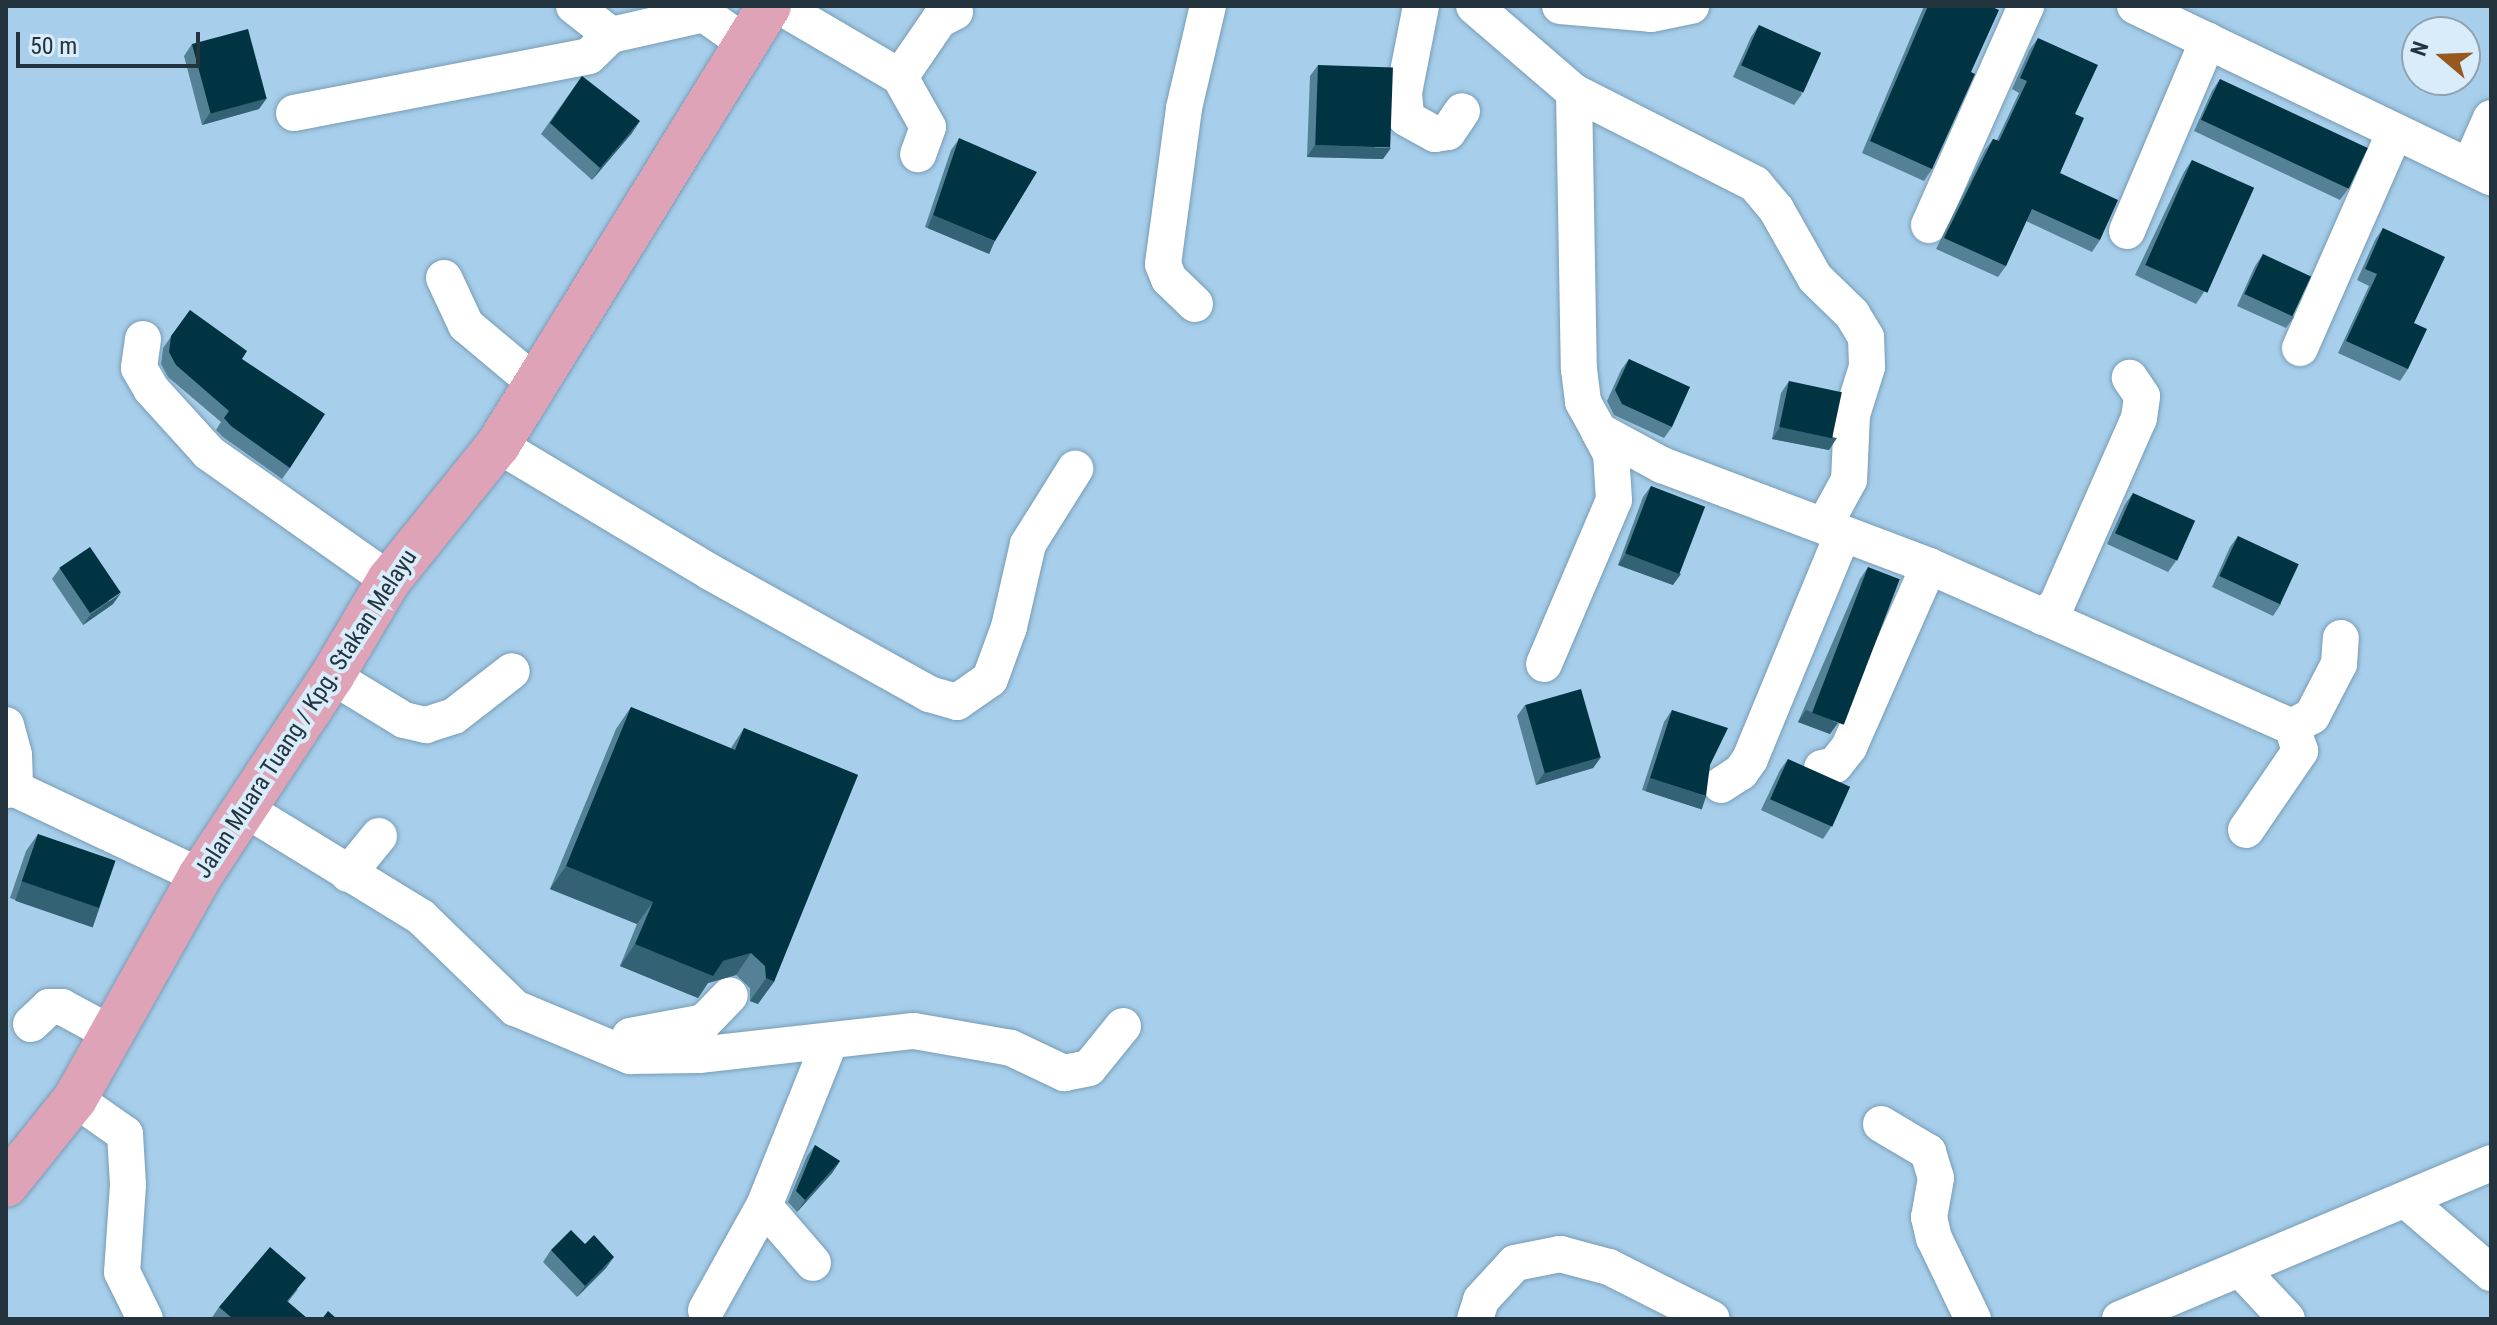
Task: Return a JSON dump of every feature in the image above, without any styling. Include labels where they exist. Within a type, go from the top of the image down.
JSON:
[{"type":"main road","name":"Jalan Muara Tuang / Kpg. Stakan Melayu","points":[[13,1162],[75,1099],[200,876],[332,676],[389,580],[498,445],[769,6]]},
{"type":"street","points":[[574,6],[611,35]]},
{"type":"street","points":[[779,6],[900,77],[928,127],[918,154]]},
{"type":"street","points":[[1195,304],[1169,279],[1163,264],[1184,108],[1208,6]]},
{"type":"street","points":[[1421,6],[1404,93],[1406,118],[1435,134],[1448,132],[1462,111]]},
{"type":"street","points":[[1474,6],[1574,92],[1755,184],[1776,209],[1815,278],[1852,314],[1866,337],[1867,367],[1852,415],[1849,480],[1834,529],[1750,759],[1741,772],[1721,785]]},
{"type":"street","points":[[1560,6],[1651,14],[1691,6]]},
{"type":"street","points":[[1929,225],[2026,6]]},
{"type":"street","points":[[2135,6],[2394,134],[2481,171],[2491,118]]},
{"type":"street","points":[[294,113],[589,56],[611,35],[700,10],[745,43]]},
{"type":"street","points":[[900,77],[939,20],[955,12]]},
{"type":"street","points":[[2127,231],[2208,40]]},
{"type":"street","points":[[1544,664],[1614,500],[1614,467],[1583,402],[1579,369],[1574,92]]},
{"type":"street","points":[[2300,348],[2394,134]]},
{"type":"street","points":[[444,278],[466,325],[535,383]]},
{"type":"street","points":[[143,339],[139,368],[151,389],[209,453],[389,580]]},
{"type":"street","points":[[2043,617],[2057,604],[2139,418],[2142,396],[2130,378]]},
{"type":"street","points":[[1599,431],[1662,465],[1929,566],[2292,727],[2300,751],[2246,830]]},
{"type":"street","points":[[498,445],[710,572],[929,694],[957,702],[990,679],[1009,627],[1028,544],[1075,469]]},
{"type":"street","points":[[1822,768],[1835,765],[1849,747],[1929,566]]},
{"type":"street","points":[[2292,727],[2312,716],[2339,664],[2341,638]]},
{"type":"street","points":[[332,676],[404,720],[426,725],[454,716],[512,671]]},
{"type":"street","points":[[6,725],[14,755],[10,790],[200,876]]},
{"type":"street","points":[[245,809],[421,917],[515,1008],[572,1036],[630,1056],[830,1041],[914,1031],[948,1034],[1011,1048],[1064,1073],[1089,1068],[1123,1026]]},
{"type":"street","points":[[348,874],[379,836]]},
{"type":"street","points":[[572,1036],[672,1032],[704,1022],[730,995]]},
{"type":"street","points":[[31,1024],[49,1007],[62,1007],[110,1033]]},
{"type":"street","points":[[706,1310],[764,1206],[830,1041]]},
{"type":"street","points":[[75,1099],[125,1134],[128,1185],[122,1272],[145,1319]]},
{"type":"street","points":[[1881,1124],[1928,1152],[1936,1178],[1929,1217],[1934,1238],[1973,1319]]},
{"type":"street","points":[[2120,1319],[2491,1163]]},
{"type":"street","points":[[2406,1200],[2491,1273]]},
{"type":"street","points":[[764,1206],[813,1263]]},
{"type":"street","points":[[1475,1319],[1481,1300],[1515,1263],[1560,1254],[1609,1267],[1712,1319]]},
{"type":"street","points":[[2241,1270],[2287,1319]]},
{"type":"building","points":[[1928,6],[1990,6],[1999,10],[1971,72],[1975,74],[1932,169],[1870,141]]},
{"type":"building","points":[[1759,25],[1821,53],[1803,93],[1741,65]]},
{"type":"building","points":[[248,29],[267,99],[211,114],[192,44]]},
{"type":"building","points":[[2038,38],[2098,65],[2075,114],[2084,118],[2060,173],[2118,200],[2100,240],[2032,209],[2006,266],[1944,238],[1993,139],[1999,141],[2027,81],[2020,78]]},
{"type":"building","points":[[1318,65],[1393,68],[1390,148],[1315,145]]},
{"type":"building","points":[[582,76],[640,121],[600,168],[550,123]]},
{"type":"building","points":[[2220,79],[2368,148],[2349,189],[2201,120]]},
{"type":"building","points":[[959,138],[1037,172],[995,241],[933,215]]},
{"type":"building","points":[[2192,160],[2254,188],[2207,293],[2145,265]]},
{"type":"building","points":[[2383,228],[2445,257],[2414,323],[2427,329],[2408,369],[2346,341],[2377,274],[2365,269]]},
{"type":"building","points":[[2263,254],[2311,276],[2292,316],[2244,294]]},
{"type":"building","points":[[190,310],[247,351],[242,359],[325,414],[290,468],[231,426],[224,418],[229,411],[176,365],[169,352],[171,336]]},
{"type":"building","points":[[1629,359],[1690,387],[1672,427],[1622,404],[1615,390]]},
{"type":"building","points":[[1789,381],[1842,392],[1832,438],[1779,427]]},
{"type":"building","points":[[1651,486],[1705,507],[1679,574],[1625,553]]},
{"type":"building","points":[[2133,493],[2195,521],[2177,561],[2115,533]]},
{"type":"building","points":[[2238,536],[2299,564],[2280,604],[2219,576]]},
{"type":"building","points":[[90,547],[121,593],[90,613],[59,568]]},
{"type":"building","points":[[1868,567],[1900,579],[1844,725],[1812,713]]},
{"type":"building","points":[[1581,689],[1601,757],[1545,773],[1525,705]]},
{"type":"building","points":[[631,707],[735,750],[744,728],[858,775],[774,982],[766,978],[765,966],[751,953],[723,961],[713,976],[635,944],[653,902],[566,866]]},
{"type":"building","points":[[1672,710],[1728,728],[1710,765],[1706,796],[1650,778]]},
{"type":"building","points":[[1788,759],[1850,787],[1832,827],[1770,799]]},
{"type":"building","points":[[38,834],[116,861],[99,908],[22,881]]},
{"type":"building","points":[[815,1145],[840,1161],[805,1200],[796,1191]]},
{"type":"building","points":[[571,1230],[585,1244],[594,1235],[614,1257],[585,1286],[551,1250]]},
{"type":"building","points":[[270,1247],[306,1278],[287,1301],[308,1319],[231,1319],[219,1307]]},
{"type":"building","points":[[328,1311],[337,1319],[322,1319]]}]
